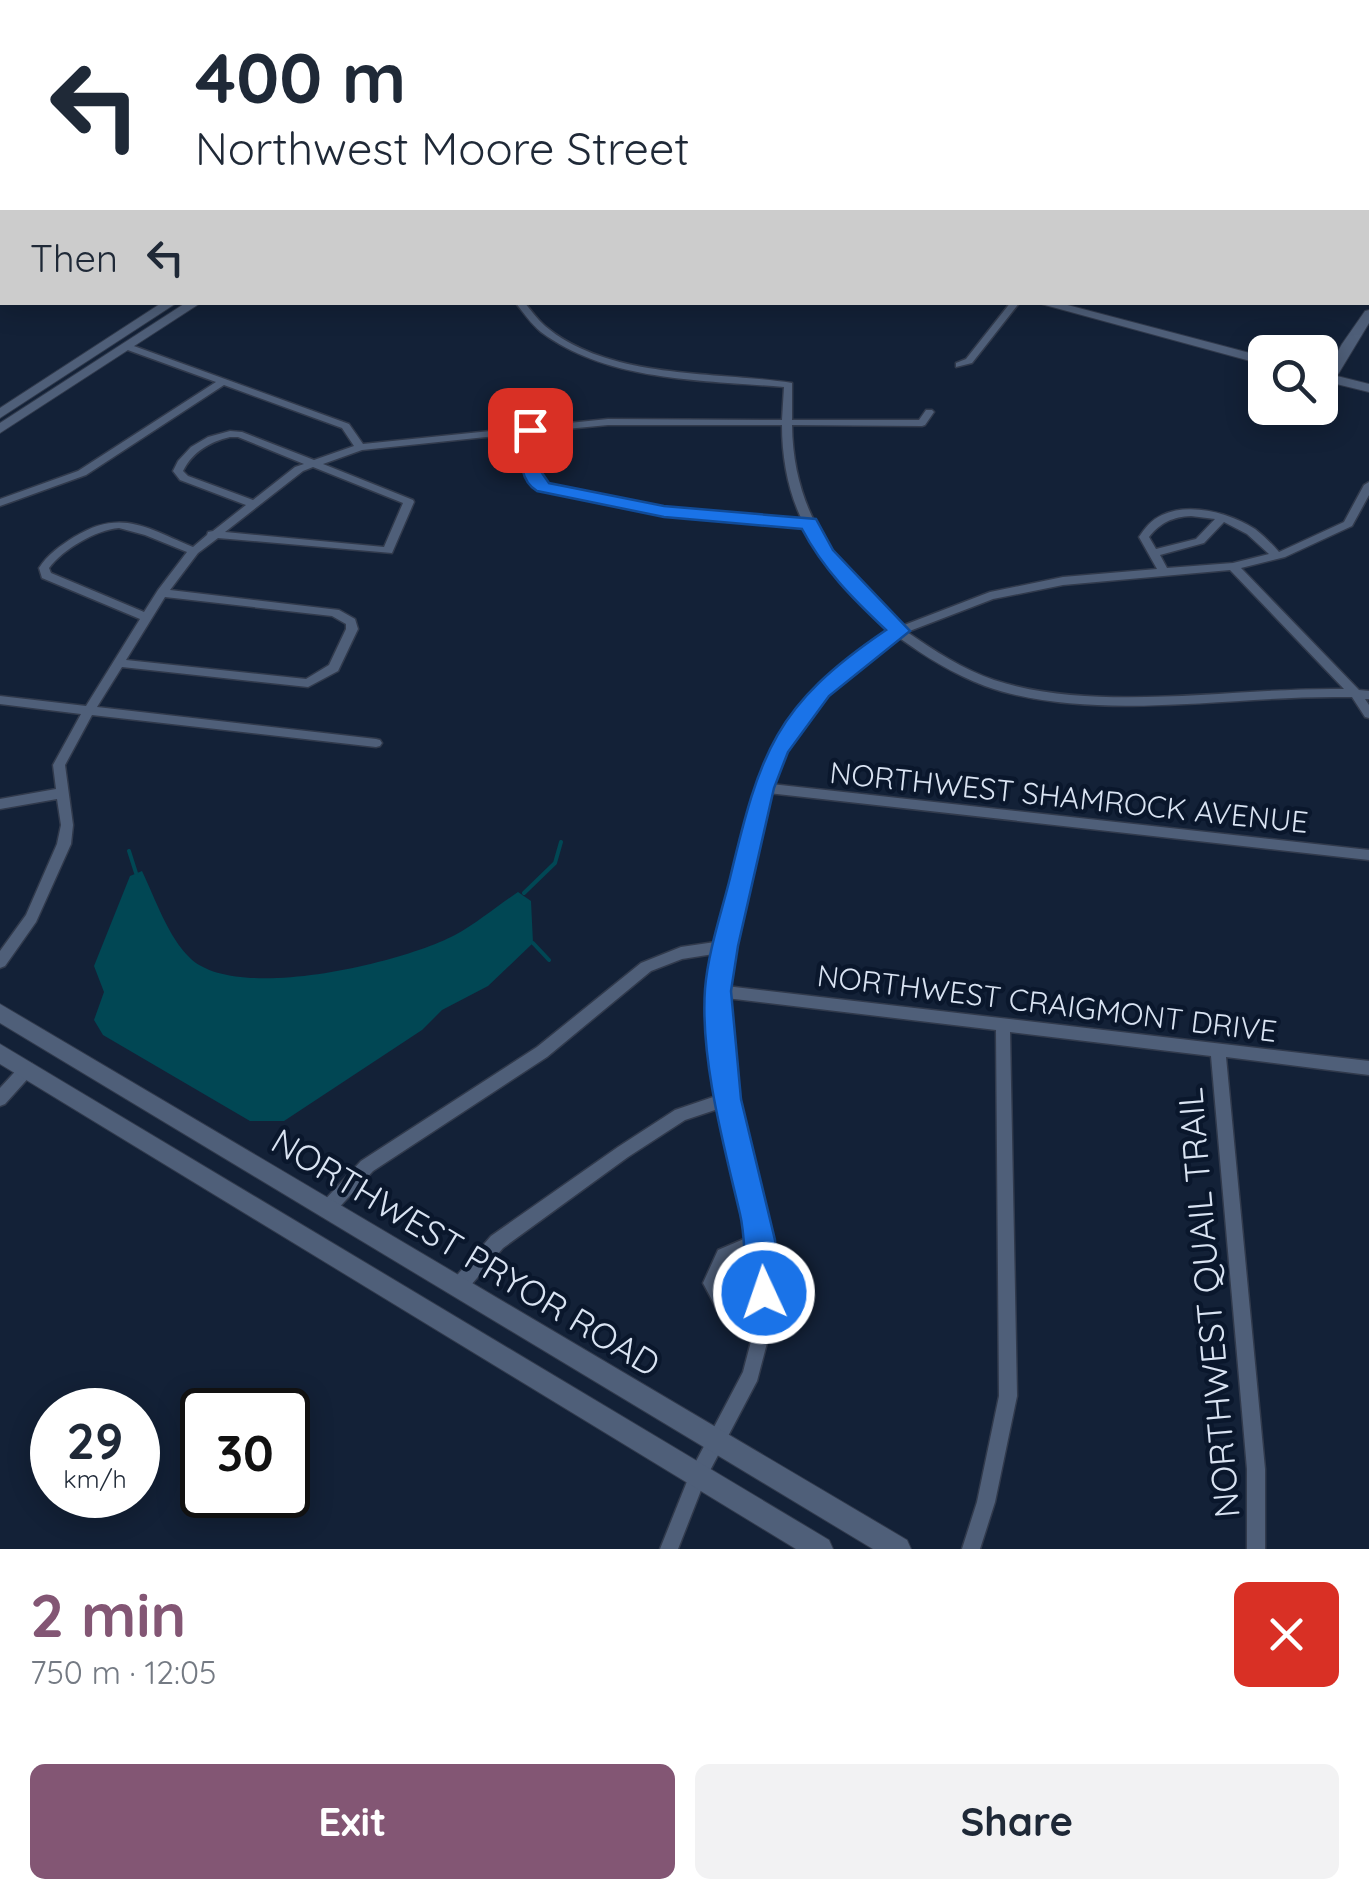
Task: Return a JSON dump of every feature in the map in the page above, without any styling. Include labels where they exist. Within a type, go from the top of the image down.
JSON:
[{"type":"main road","points":[[0,414],[168,305]]},
{"type":"main road","points":[[0,430],[191,305]]},
{"type":"main road","points":[[1051,305],[1248,357]]},
{"type":"main road","points":[[1338,358],[1369,314]]},
{"type":"main road","points":[[128,347],[127,340],[138,325]]},
{"type":"main road","points":[[1338,380],[1369,388]]},
{"type":"main road","name":"NORTHWEST PRYOR ROAD","points":[[0,1013],[898,1549]]},
{"type":"main road","points":[[0,1053],[820,1549]]},
{"type":"street","points":[[522,305],[554,338],[621,364],[706,380],[788,384],[784,423],[794,490],[824,552],[855,590],[900,631],[950,667],[1026,695],[1092,700],[1362,694]]},
{"type":"street","points":[[959,365],[969,361],[1014,305]]},
{"type":"street","points":[[128,347],[346,426],[360,447]]},
{"type":"street","points":[[0,503],[82,473],[224,381]]},
{"type":"street","points":[[0,962],[31,918],[64,844],[67,825],[60,765],[89,710],[162,593],[194,550],[212,534],[315,462],[360,447],[608,422],[922,423],[929,412]]},
{"type":"street","points":[[530,430],[531,470],[535,482],[544,488],[664,512],[809,524]]},
{"type":"street","points":[[212,534],[388,551],[410,502],[233,433],[210,440],[180,463],[178,471],[184,478],[251,504]]},
{"type":"street","points":[[670,1549],[698,1475],[750,1375],[765,1320],[760,1240],[727,1099],[718,991],[763,788],[778,750],[802,712],[848,666],[900,631],[990,596],[1062,581],[1233,566],[1278,556],[1348,524],[1369,485]]},
{"type":"street","points":[[1164,572],[1144,537],[1148,530],[1184,510],[1246,528],[1278,556]]},
{"type":"street","points":[[1152,554],[1200,541],[1220,520]]},
{"type":"street","points":[[148,618],[46,575],[44,568],[50,559],[100,524],[121,523],[194,550]]},
{"type":"street","points":[[1233,566],[1362,694],[1369,714]]},
{"type":"street","points":[[120,663],[308,683],[334,668],[352,628],[351,622],[334,613],[162,593]]},
{"type":"street","points":[[0,700],[376,743]]},
{"type":"street","name":"NORTHWEST SHAMROCK AVENUE","points":[[763,788],[1369,855]]},
{"type":"street","points":[[0,804],[62,793]]},
{"type":"street","points":[[326,1210],[367,1166],[542,1052],[646,966],[681,953],[726,946]]},
{"type":"street","name":"NORTHWEST CRAIGMONT DRIVE","points":[[718,991],[1369,1068]]},
{"type":"street","points":[[971,1549],[990,1485],[1008,1396],[1003,1026]]},
{"type":"street","name":"NORTHWEST QUAIL TRAIL","points":[[1218,1053],[1256,1469],[1256,1549]]},
{"type":"street","points":[[0,1098],[26,1069]]},
{"type":"street","points":[[458,1287],[497,1242],[623,1152],[680,1115],[727,1099]]},
{"type":"street","points":[[760,1240],[724,1256],[711,1283],[726,1309],[765,1320]]},
{"type":"shaded area","points":[[142,871],[169,928],[190,958],[212,971],[243,977],[320,974],[398,957],[455,935],[518,892],[531,901],[533,943],[488,986],[442,1010],[422,1030],[284,1121],[250,1121],[103,1035],[94,1020],[104,992],[94,966],[130,876]]},
{"type":"waterway","points":[[524,893],[555,863],[561,842]]},
{"type":"waterway","points":[[129,851],[136,873]]},
{"type":"waterway","points":[[533,943],[549,960]]},
{"type":"route","points":[[530,430],[531,470],[535,482],[544,488],[664,512],[809,524],[824,552],[855,590],[900,631],[848,666],[822,690],[802,712],[778,750],[763,788],[726,946],[718,991],[727,1099],[760,1240],[764,1293]]}]
